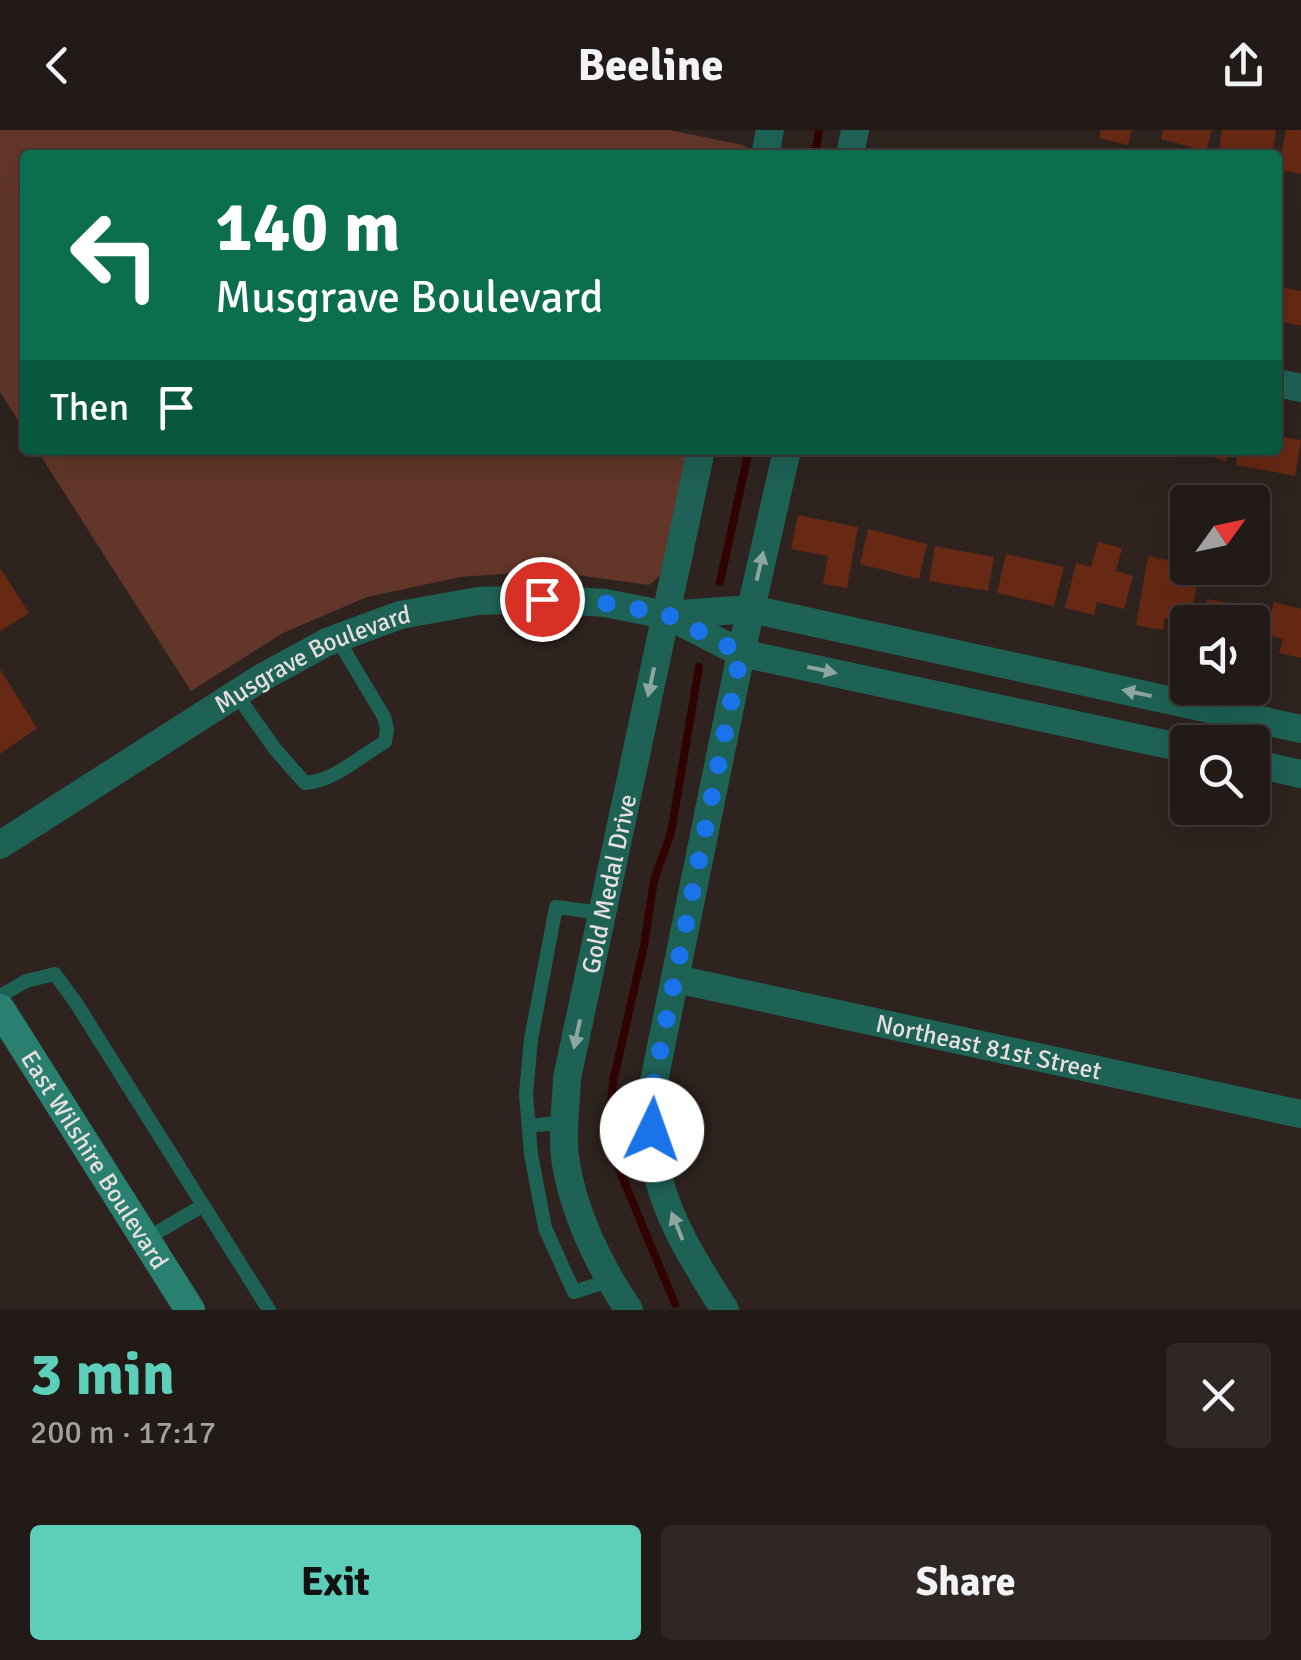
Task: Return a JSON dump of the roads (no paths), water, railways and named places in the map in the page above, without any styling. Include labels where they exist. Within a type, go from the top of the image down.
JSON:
[{"type":"street","name":"Gold Medal Drive","points":[[628,1310],[593,1248],[565,1158],[568,1078],[700,455]]},
{"type":"street","points":[[725,1310],[687,1250],[654,1158],[650,1101],[741,653],[786,455]]},
{"type":"street","name":"Musgrave Boulevard","points":[[0,845],[236,694],[337,638],[400,614],[478,601],[542,599],[604,603],[666,614],[751,609],[1301,729]]},
{"type":"street","name":"Musgrave Boulevard","points":[[666,614],[741,653],[1170,745]]},
{"type":"street","points":[[1270,767],[1301,774]]},
{"type":"street","name":"Northeast 81st Street","points":[[676,979],[1301,1114]]},
{"type":"street","name":"East Wilshire Boulevard","points":[[1,1011],[190,1310]]},
{"type":"lane","points":[[236,694],[306,784],[339,772],[384,742],[388,730],[337,638]]},
{"type":"lane","points":[[602,914],[556,907],[531,1039],[526,1094],[530,1154],[544,1228],[574,1292],[611,1280]]},
{"type":"lane","points":[[1,1011],[26,981],[55,974],[269,1310]]},
{"type":"lane","points":[[529,1126],[565,1122]]},
{"type":"lane","points":[[145,1239],[202,1206]]},
{"type":"waterway","points":[[816,150],[819,130]]},
{"type":"waterway","points":[[720,582],[748,455]]},
{"type":"waterway","points":[[675,1304],[614,1157],[610,1116],[613,1082],[644,946],[654,880],[671,833],[699,667]]}]
